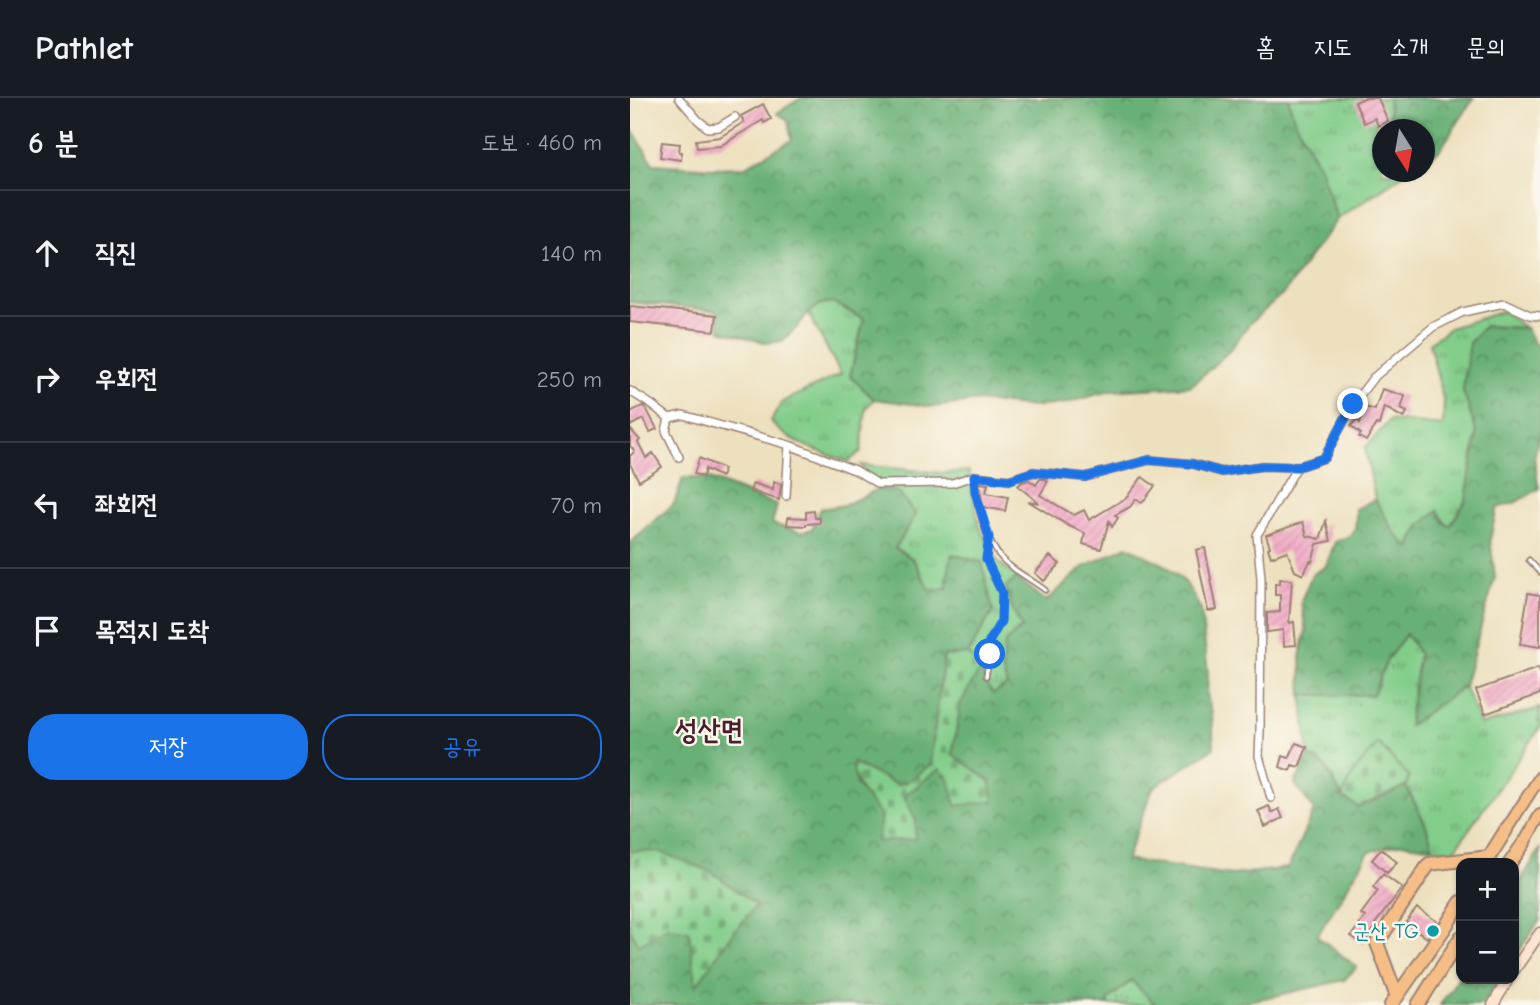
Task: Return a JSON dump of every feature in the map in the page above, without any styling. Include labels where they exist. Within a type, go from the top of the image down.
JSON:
[{"type":"highway","points":[[1488,858],[1506,830]]},
{"type":"highway","points":[[1514,858],[1524,843]]},
{"type":"highway","points":[[1394,1001],[1377,943],[1429,864],[1456,862]]},
{"type":"highway","points":[[1394,1001],[1456,910]]},
{"type":"highway","points":[[1418,1005],[1456,945]]},
{"type":"main road","points":[[1506,830],[1540,777]]},
{"type":"main road","points":[[1524,843],[1540,815]]},
{"type":"main road","points":[[1524,843],[1540,822]]},
{"type":"main road","points":[[1519,963],[1540,933]]},
{"type":"main road","points":[[1493,1005],[1505,984]]},
{"type":"street","points":[[679,98],[708,128],[719,127],[735,117]]},
{"type":"street","points":[[630,391],[669,418],[683,415],[789,445],[857,471],[878,484],[951,484],[974,476],[1009,480],[1033,472],[1085,477],[1149,460],[1193,464],[1222,472],[1262,466],[1297,467],[1324,458],[1353,404],[1373,378],[1433,327],[1463,312],[1504,303],[1530,315],[1540,316]]},
{"type":"street","points":[[669,418],[666,431],[678,457]]},
{"type":"street","points":[[786,496],[789,445]]},
{"type":"street","points":[[1271,798],[1259,756],[1261,578],[1257,535],[1297,467]]},
{"type":"lane","points":[[974,476],[975,492],[989,537],[1003,560],[1045,590]]},
{"type":"lane","points":[[986,676],[989,642],[1001,621],[1002,593],[986,559],[989,537]]},
{"type":"lane","points":[[1530,560],[1540,572]]},
{"type":"green space","points":[[801,98],[1288,98],[1294,119],[1320,168],[1337,219],[1283,294],[1249,324],[1230,350],[1191,386],[1110,391],[1062,404],[1033,407],[978,401],[934,407],[874,399],[850,376],[864,319],[832,302],[821,304],[808,313],[782,341],[767,343],[720,330],[718,311],[630,302],[630,131],[634,132],[653,164],[744,167],[792,140],[788,120],[777,113]]},
{"type":"green space","points":[[1288,98],[1388,98],[1389,119],[1372,119],[1372,182],[1392,182],[1337,219],[1320,168],[1294,119]]},
{"type":"green space","points":[[1388,98],[1474,98],[1435,154],[1435,119],[1389,119]]},
{"type":"green space","points":[[832,302],[864,319],[850,376],[874,399],[866,408],[861,451],[848,462],[795,441],[771,421],[782,402],[841,374],[808,313],[821,304]]},
{"type":"green space","points":[[1503,311],[1525,328],[1484,326],[1463,391],[1477,434],[1466,500],[1450,526],[1444,522],[1438,510],[1420,526],[1409,549],[1394,532],[1375,499],[1365,448],[1390,420],[1443,426],[1444,402],[1429,343],[1450,328]]},
{"type":"green space","points":[[1484,326],[1525,328],[1540,352],[1540,432],[1534,458],[1539,489],[1516,502],[1497,508],[1490,539],[1495,577],[1464,686],[1408,726],[1419,654],[1406,634],[1387,660],[1373,695],[1302,695],[1301,652],[1306,631],[1301,601],[1312,575],[1326,566],[1335,542],[1348,537],[1354,531],[1356,509],[1375,499],[1394,532],[1409,548],[1420,526],[1438,510],[1444,522],[1450,526],[1466,500],[1477,434],[1463,391],[1469,343]]},
{"type":"green space","points":[[860,465],[942,473],[969,471],[979,525],[998,562],[1017,578],[1006,587],[1022,628],[1002,668],[1007,685],[994,695],[986,685],[981,668],[968,654],[993,611],[947,578],[947,588],[930,590],[913,559],[895,548],[898,492],[878,489]]},
{"type":"green space","points":[[683,478],[708,478],[777,505],[772,524],[802,532],[812,529],[820,509],[845,505],[878,489],[898,492],[916,515],[895,548],[913,559],[930,590],[947,588],[952,554],[982,562],[993,611],[968,654],[944,656],[930,765],[905,783],[897,785],[854,763],[856,784],[881,816],[877,842],[916,821],[904,796],[939,769],[949,779],[990,781],[952,755],[961,702],[981,668],[986,685],[993,694],[1007,685],[1002,668],[1005,642],[1022,628],[1006,587],[1017,578],[1046,601],[1084,567],[1127,546],[1167,566],[1186,583],[1201,610],[1214,748],[1153,788],[1126,860],[1232,875],[1288,868],[1314,810],[1295,784],[1309,755],[1326,767],[1342,797],[1359,807],[1406,786],[1425,823],[1433,848],[1402,843],[1369,852],[1317,936],[1357,967],[1344,980],[1279,995],[1227,1005],[1156,1005],[1131,980],[1108,1000],[1109,1005],[630,1005],[630,544],[674,504]]},
{"type":"green space","points":[[1406,634],[1419,654],[1409,725],[1464,686],[1481,725],[1540,708],[1540,728],[1454,851],[1433,848],[1425,823],[1406,786],[1409,777],[1355,771],[1342,797],[1326,767],[1309,755],[1302,695],[1373,695],[1387,660]]},
{"type":"green space","points":[[968,654],[981,668],[961,702],[952,754],[990,781],[994,801],[956,806],[949,779],[939,769],[904,796],[916,821],[915,839],[877,842],[881,816],[858,785],[853,763],[897,785],[905,783],[930,765],[944,656]]},
{"type":"green space","points":[[1378,743],[1409,777],[1406,786],[1359,807],[1342,797],[1355,771]]},
{"type":"green space","points":[[1540,849],[1540,920],[1519,951],[1519,921],[1519,884]]},
{"type":"green space","points":[[630,851],[660,852],[710,871],[756,905],[696,986],[689,931],[667,927],[638,945],[630,928]]},
{"type":"green space","points":[[1132,980],[1156,1005],[1109,1005],[1108,1000]]},
{"type":"green space","points":[[1456,981],[1456,984],[1497,984],[1482,1005],[1440,1005]]},
{"type":"building","points":[[1364,98],[1378,98],[1387,119],[1375,118],[1364,123],[1355,102]]},
{"type":"building","points":[[763,104],[771,119],[764,123],[763,120],[720,146],[697,148],[696,140],[720,137],[744,122],[741,116]]},
{"type":"building","points":[[662,142],[680,144],[681,160],[660,157]]},
{"type":"building","points":[[630,306],[717,315],[715,331],[630,322]]},
{"type":"building","points":[[1382,389],[1405,396],[1401,409],[1407,412],[1404,418],[1384,407],[1379,425],[1376,424],[1366,441],[1359,437],[1361,434],[1351,426],[1356,420],[1360,423],[1365,407],[1375,410]]},
{"type":"building","points":[[642,406],[646,408],[657,429],[650,432],[643,419],[630,426],[630,412]]},
{"type":"building","points":[[630,429],[640,440],[638,442],[646,458],[653,453],[662,467],[639,481],[630,464],[630,456],[635,451],[630,446]]},
{"type":"building","points":[[699,458],[724,469],[721,477],[705,469],[703,477],[694,474]]},
{"type":"building","points":[[1142,477],[1155,486],[1142,503],[1136,499],[1130,507],[1115,515],[1118,518],[1112,527],[1109,521],[1101,549],[1083,544],[1085,533],[1028,501],[1039,503],[1018,486],[1029,480],[1036,485],[1040,479],[1045,479],[1048,481],[1040,495],[1074,515],[1084,510],[1089,520],[1126,498]]},
{"type":"building","points":[[774,482],[781,484],[779,500],[750,491],[753,483],[773,490]]},
{"type":"building","points":[[979,483],[988,484],[986,493],[1008,497],[1005,511],[983,507]]},
{"type":"building","points":[[814,511],[815,518],[820,518],[820,523],[806,526],[787,525],[788,517],[806,518],[806,512]]},
{"type":"building","points":[[1326,521],[1331,541],[1317,544],[1312,562],[1310,561],[1303,575],[1295,571],[1287,551],[1271,557],[1266,535],[1303,522],[1307,536],[1320,539]]},
{"type":"building","points":[[1205,548],[1217,610],[1208,611],[1196,550]]},
{"type":"building","points":[[1050,556],[1060,564],[1044,581],[1035,573]]},
{"type":"building","points":[[1280,579],[1292,580],[1289,623],[1294,622],[1296,645],[1284,646],[1283,630],[1267,632],[1267,613],[1280,612],[1280,595],[1275,595],[1275,584],[1280,584]]},
{"type":"building","points":[[1528,593],[1540,595],[1540,647],[1520,644]]},
{"type":"building","points":[[1538,668],[1540,694],[1485,714],[1476,690]]},
{"type":"building","points":[[1296,743],[1307,747],[1299,767],[1292,765],[1290,771],[1280,767],[1283,756],[1289,758]]},
{"type":"building","points":[[1269,806],[1272,813],[1279,809],[1283,818],[1265,827],[1258,811]]},
{"type":"building","points":[[1381,849],[1397,862],[1387,873],[1372,860]]},
{"type":"building","points":[[1383,874],[1402,888],[1363,944],[1351,936],[1365,917],[1361,914],[1378,891],[1373,887]]},
{"type":"building","points":[[1417,908],[1438,922],[1427,938],[1406,922]]},
{"type":"place","name":"군산 TG","points":[[1433,931]]},
{"type":"district","name":"성산면","points":[[709,729]]},
{"type":"route","points":[[990,654],[989,642],[1001,621],[1002,593],[986,559],[989,537],[975,492],[974,476],[1009,480],[1033,472],[1085,477],[1149,460],[1193,464],[1222,472],[1262,466],[1297,467],[1324,458],[1353,404]]}]
